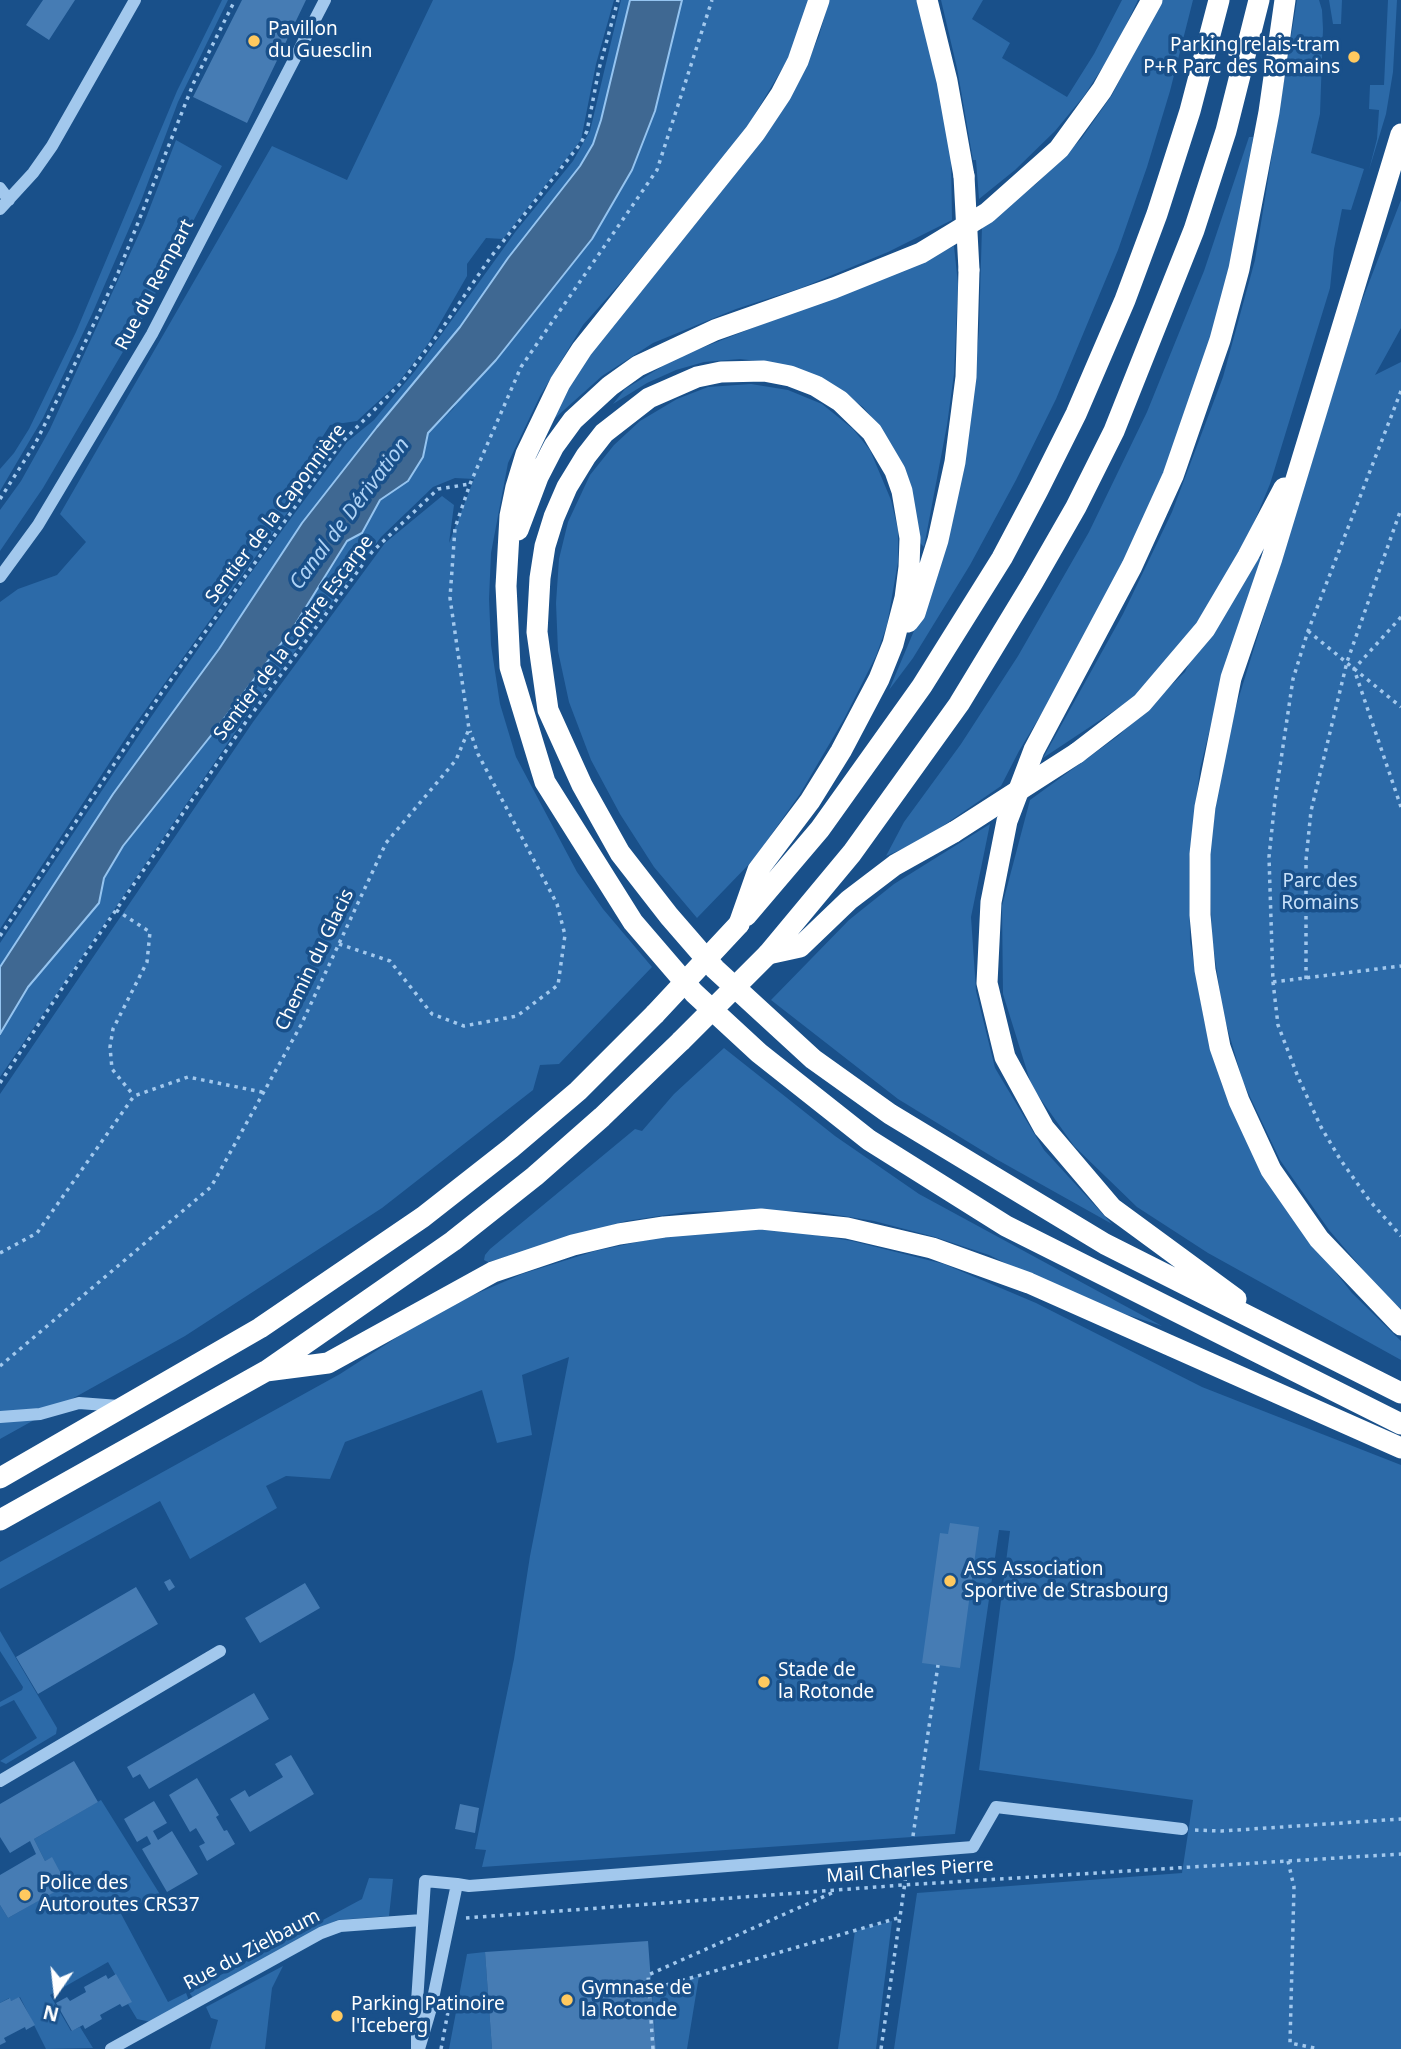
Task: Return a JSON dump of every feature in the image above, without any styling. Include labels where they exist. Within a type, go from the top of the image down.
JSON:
[{"type":"highway","points":[[819,0],[799,61],[755,133],[600,324],[560,383],[539,423],[516,487],[510,516],[506,586],[510,667],[545,782],[633,922],[694,993],[759,1053],[869,1140],[1006,1226],[1401,1424]]},
{"type":"highway","points":[[893,644],[915,613],[938,540],[955,462],[965,377],[969,270],[964,176],[947,80],[927,0]]},
{"type":"highway","points":[[509,555],[538,477],[554,446],[573,420],[593,401],[638,366],[676,346],[921,253],[988,213],[1059,149],[1102,90],[1152,0]]},
{"type":"highway","points":[[0,1478],[260,1328],[423,1217],[511,1148],[578,1091],[655,1014],[739,925],[820,829],[922,686],[1002,558],[1081,401],[1125,300],[1157,214],[1190,111],[1219,0]]},
{"type":"highway","points":[[0,1520],[266,1371],[453,1241],[554,1159],[681,1041],[768,954],[852,853],[959,704],[1076,507],[1114,431],[1194,230],[1226,131],[1259,0]]},
{"type":"highway","points":[[1285,0],[1269,112],[1239,269],[1220,340],[1173,476],[1132,566],[1034,750],[1007,821],[991,902],[987,983],[1005,1057],[1044,1128],[1112,1208],[1289,1338]]},
{"type":"highway","points":[[1401,134],[1272,558],[1231,678],[1205,807],[1200,854],[1200,915],[1205,970],[1220,1047],[1239,1101],[1271,1170],[1319,1239],[1401,1325]]},
{"type":"highway","points":[[1359,274],[1401,180]]},
{"type":"highway","points":[[739,925],[758,870],[810,802],[879,680],[893,644],[905,598],[909,567],[908,516],[895,471],[878,441],[858,416],[824,391],[790,376],[764,371],[721,372],[697,377],[649,398],[604,433],[567,488],[545,546],[537,632],[548,710],[582,785],[620,853],[668,916],[715,969],[813,1059],[890,1114],[1105,1244],[1401,1393]]},
{"type":"highway","points":[[768,954],[800,947],[849,900],[895,865],[954,832],[1077,753],[1142,703],[1205,629],[1248,556],[1308,441]]},
{"type":"highway","points":[[266,1371],[328,1363],[493,1272],[573,1245],[664,1227],[761,1220],[847,1228],[932,1248],[1029,1283],[1401,1448]]},
{"type":"street","points":[[5,205],[52,146],[135,0]]},
{"type":"street","name":"Rue du Rempart","points":[[0,577],[38,525],[152,334],[325,0]]},
{"type":"street","points":[[0,188],[5,205]]},
{"type":"street","points":[[0,1417],[40,1413],[79,1403],[126,1407]]},
{"type":"street","points":[[0,1781],[220,1651]]},
{"type":"street","points":[[418,2049],[417,2003],[425,1881],[470,1886],[973,1847],[996,1807],[1182,1829]]},
{"type":"street","points":[[418,2049],[431,2008],[457,1884]]},
{"type":"street","name":"Rue du Zielbaum","points":[[111,2049],[321,1933],[340,1926],[422,1920]]},
{"type":"path","points":[[0,499],[35,444],[118,273],[194,82],[235,0]]},
{"type":"path","name":"Sentier de la Caponnière","points":[[0,936],[160,695],[335,451],[401,383],[490,258],[581,143],[587,131],[599,69],[618,0]]},
{"type":"path","points":[[339,944],[390,961],[432,1014],[464,1026],[517,1016],[558,985],[565,935],[557,904],[478,754],[470,729],[450,598],[456,528],[470,484],[521,367],[657,170],[712,0]]},
{"type":"path","points":[[1401,391],[1308,631],[1293,679],[1269,857],[1273,982],[1278,1025],[1321,1127],[1369,1200],[1401,1236]]},
{"type":"path","name":"Sentier de la Contre Escarpe","points":[[0,1083],[248,719],[372,552],[438,489],[470,484]]},
{"type":"path","points":[[1306,979],[1306,860],[1311,811],[1347,662],[1401,509]]},
{"type":"path","points":[[1354,669],[1401,617]]},
{"type":"path","points":[[1308,631],[1401,707]]},
{"type":"path","points":[[1354,669],[1401,807]]},
{"type":"path","name":"Chemin du Glacis","points":[[0,1366],[211,1187],[301,1025],[386,843],[456,760],[470,729]]},
{"type":"path","points":[[116,910],[150,932],[147,962],[113,1029],[110,1047],[112,1069],[134,1096]]},
{"type":"path","points":[[1273,982],[1401,966]]},
{"type":"path","points":[[0,1253],[37,1233],[134,1096],[188,1077],[262,1092]]},
{"type":"path","points":[[1182,1829],[1222,1831],[1401,1819]]},
{"type":"path","name":"Mail Charles Pierre","points":[[450,1917],[1401,1854]]},
{"type":"path","points":[[1288,1861],[1294,1887],[1290,2043],[1319,2049]]},
{"type":"path","points":[[653,2049],[648,1975],[839,1890]]},
{"type":"path","points":[[649,1990],[898,1918]]},
{"type":"green space","points":[[222,0],[228,0],[178,102],[141,201],[92,314],[43,418],[0,491],[0,469],[29,429],[76,332],[177,91]]},
{"type":"green space","points":[[433,0],[614,0],[596,64],[581,140],[503,239],[486,238],[467,264],[467,276],[428,344],[398,383],[357,421],[330,425],[301,471],[310,481],[131,730],[0,929],[0,602],[18,589],[57,575],[86,542],[60,514],[272,146],[347,180]]},
{"type":"green space","points":[[621,0],[630,0],[622,37],[601,120],[593,144],[580,166],[508,258],[460,327],[302,523],[219,649],[0,967],[0,943],[245,581],[347,442],[374,420],[415,371],[516,231],[573,161],[590,131]]},
{"type":"green space","points":[[682,0],[809,0],[788,59],[746,129],[624,279],[583,325],[540,396],[508,463],[491,553],[489,599],[491,645],[500,704],[516,757],[577,872],[603,909],[652,967],[559,1064],[540,1065],[533,1090],[382,1208],[185,1336],[0,1439],[0,1094],[253,722],[385,543],[442,496],[454,505],[449,543],[474,479],[455,478],[433,487],[381,537],[245,718],[0,1077],[0,1034],[28,987],[99,903],[104,878],[123,846],[335,562],[347,541],[362,532],[380,500],[408,481],[423,457],[428,433],[453,409],[655,111]]},
{"type":"green space","points":[[829,0],[917,0],[943,105],[951,156],[952,220],[888,252],[801,288],[736,309],[653,343],[602,376],[554,419],[573,376],[615,317],[703,215],[776,119],[802,75],[819,36]]},
{"type":"green space","points":[[941,0],[983,0],[972,19],[1010,43],[1002,58],[1067,97],[1094,54],[1122,0],[1138,0],[1115,48],[1084,96],[1055,131],[1015,170],[979,199],[976,160],[973,160],[957,68]]},
{"type":"green space","points":[[1161,0],[1193,0],[1170,91],[1118,250],[1056,399],[1016,480],[970,565],[913,658],[889,690],[924,607],[968,440],[979,331],[982,226],[1036,184],[1081,139],[1112,95]]},
{"type":"green space","points":[[1297,0],[1319,0],[1322,10],[1320,114],[1311,153],[1364,169],[1351,210],[1342,209],[1330,288],[1270,484],[1242,551],[1194,627],[1132,699],[1043,758],[1123,614],[1172,512],[1223,377],[1255,260]]},
{"type":"green space","points":[[1329,0],[1342,0],[1341,24],[1333,24]]},
{"type":"green space","points":[[1388,0],[1397,0],[1393,72],[1386,114],[1369,170],[1377,139],[1379,110],[1369,109],[1370,85],[1384,85]]},
{"type":"green space","points":[[1249,137],[1253,137],[1250,171],[1216,326],[1158,491],[1124,564],[1001,786],[921,841],[886,856],[904,822],[961,744],[1018,656],[1089,532],[1147,412],[1204,271]]},
{"type":"green space","points":[[176,140],[222,166],[141,321],[43,488],[0,551],[0,510],[21,481],[50,429],[144,223]]},
{"type":"green space","name":"Parc des Romains","points":[[1401,200],[1401,328],[1375,375],[1401,362],[1401,1309],[1383,1293],[1329,1230],[1280,1160],[1243,1082],[1223,1013],[1212,938],[1209,857],[1217,795],[1234,713],[1358,311]]},
{"type":"green space","points":[[954,246],[958,284],[954,374],[924,547],[920,543],[883,431],[863,407],[834,387],[767,362],[740,359],[704,362],[676,370],[647,383],[613,404],[625,389],[676,358],[921,262]]},
{"type":"green space","points":[[751,384],[788,390],[822,404],[853,429],[870,450],[891,500],[898,530],[898,562],[887,625],[876,656],[844,719],[800,794],[754,859],[697,918],[654,867],[620,814],[591,760],[569,702],[558,651],[556,603],[559,559],[568,522],[590,475],[614,445],[640,421],[677,399],[708,387]]},
{"type":"green space","points":[[1258,557],[1262,559],[1219,692],[1200,769],[1189,859],[1190,941],[1204,1020],[1222,1085],[1256,1158],[1307,1236],[1352,1293],[1401,1341],[1401,1360],[1208,1253],[1137,1207],[1074,1146],[1032,1087],[1003,994],[1002,906],[1030,800],[1118,736],[1185,672],[1205,629]]},
{"type":"green space","points":[[990,824],[971,917],[976,991],[995,1068],[1044,1150],[1112,1224],[996,1159],[898,1099],[771,1000],[849,920],[894,884]]},
{"type":"green space","points":[[724,1048],[835,1136],[919,1194],[1162,1326],[1078,1299],[989,1255],[935,1237],[874,1221],[819,1212],[686,1212],[626,1221],[496,1260],[484,1260],[490,1249],[635,1129],[642,1131],[674,1094]]},
{"type":"green space","points":[[773,1228],[852,1241],[944,1264],[1036,1303],[1202,1387],[1401,1465],[1401,2049],[894,2049],[917,1893],[1182,1873],[1193,1800],[979,1770],[1010,1531],[999,1530],[955,1834],[482,1867],[486,1850],[475,1849],[514,1659],[530,1556],[569,1357],[522,1375],[532,1435],[497,1443],[482,1390],[345,1442],[330,1479],[286,1476],[266,1486],[277,1508],[190,1559],[160,1501],[0,1589],[0,1562],[340,1374],[441,1309],[522,1274],[595,1251],[675,1234]]},
{"type":"green space","points":[[0,1631],[57,1728],[56,1734],[6,1764],[0,1761],[37,1738],[14,1700],[0,1707],[0,1702],[23,1687],[0,1651]]},
{"type":"green space","points":[[101,1800],[161,1896],[119,1910],[168,2002],[186,1993],[187,2004],[151,2022],[137,2019],[128,2004],[131,2002],[108,1962],[50,1995],[71,2031],[80,2027],[93,2048],[46,2049],[20,1997],[11,2001],[9,1998],[0,2003],[0,1905],[8,1918],[66,1885],[51,1858],[45,1861],[34,1839]]},
{"type":"green space","points":[[369,1878],[393,1879],[389,1916],[337,1920],[193,1998],[189,1992],[362,1899]]},
{"type":"green space","points":[[892,1921],[876,2049],[838,2049],[855,1931]]},
{"type":"green space","points":[[485,1952],[492,2049],[449,2049],[467,1954]]},
{"type":"green space","points":[[283,1966],[272,1988],[265,2049],[210,2049],[218,2020],[211,2018],[206,2007]]},
{"type":"green space","points":[[699,1976],[687,2049],[656,2049],[652,1990]]},
{"type":"water","name":"Canal de Dérivation","points":[[630,0],[682,0],[655,111],[632,170],[592,239],[496,360],[428,433],[423,457],[408,481],[380,500],[362,533],[347,541],[293,628],[123,846],[104,878],[99,903],[28,987],[0,1034],[0,967],[113,794],[219,649],[302,523],[460,327],[508,258],[580,166],[593,144],[601,120]]},
{"type":"building","points":[[43,0],[75,0],[49,40],[26,25]]},
{"type":"building","name":"Pavillon du Guesclin","points":[[242,0],[306,0],[247,123],[193,97]]},
{"type":"building","points":[[950,1523],[979,1527],[960,1668],[922,1663],[940,1533],[948,1534]]},
{"type":"building","points":[[170,1579],[175,1587],[169,1591],[164,1582]]},
{"type":"building","points":[[305,1583],[320,1608],[260,1643],[245,1618]]},
{"type":"building","points":[[136,1587],[158,1624],[38,1694],[16,1657]]},
{"type":"building","points":[[254,1693],[269,1719],[149,1789],[140,1774],[133,1778],[127,1767]]},
{"type":"building","points":[[291,1755],[314,1794],[250,1832],[230,1799],[245,1790],[249,1797],[283,1777],[275,1764]]},
{"type":"building","points":[[74,1761],[98,1802],[34,1839],[45,1861],[52,1857],[67,1885],[8,1918],[0,1905],[0,1875],[36,1854],[30,1841],[10,1853],[0,1837],[0,1804]]},
{"type":"building","points":[[197,1778],[219,1815],[216,1817],[224,1831],[227,1830],[235,1844],[207,1861],[199,1846],[205,1843],[196,1828],[190,1832],[169,1795]]},
{"type":"building","points":[[154,1801],[167,1823],[153,1831],[158,1840],[172,1831],[198,1874],[167,1892],[142,1849],[151,1844],[147,1836],[137,1842],[124,1819]]},
{"type":"building","points":[[460,1804],[479,1808],[475,1833],[455,1829]]},
{"type":"building","name":"Gymnase de la Rotonde","points":[[648,1941],[656,2049],[492,2049],[485,1952]]},
{"type":"building","points":[[116,1974],[132,2002],[122,2007],[120,2004],[100,2015],[102,2019],[85,2029],[83,2025],[72,2031],[56,2003],[67,1997],[70,2001],[86,1992],[84,1987],[106,1975],[108,1979]]},
{"type":"building","points":[[19,1997],[35,2025],[4,2038],[6,2042],[0,2045],[0,2003]]},
{"type":"place","name":"Pavillon du Guesclin","points":[[254,41]]},
{"type":"place","name":"Parking relais-tram P+R Parc des Romains","points":[[1354,57]]},
{"type":"place","name":"ASS Association Sportive de Strasbourg","points":[[950,1581]]},
{"type":"place","name":"Stade de la Rotonde","points":[[764,1682]]},
{"type":"place","name":"Police des Autoroutes CRS37","points":[[25,1895]]},
{"type":"place","name":"Gymnase de la Rotonde","points":[[567,2000]]},
{"type":"place","name":"Parking Patinoire l'Iceberg","points":[[337,2016]]}]
